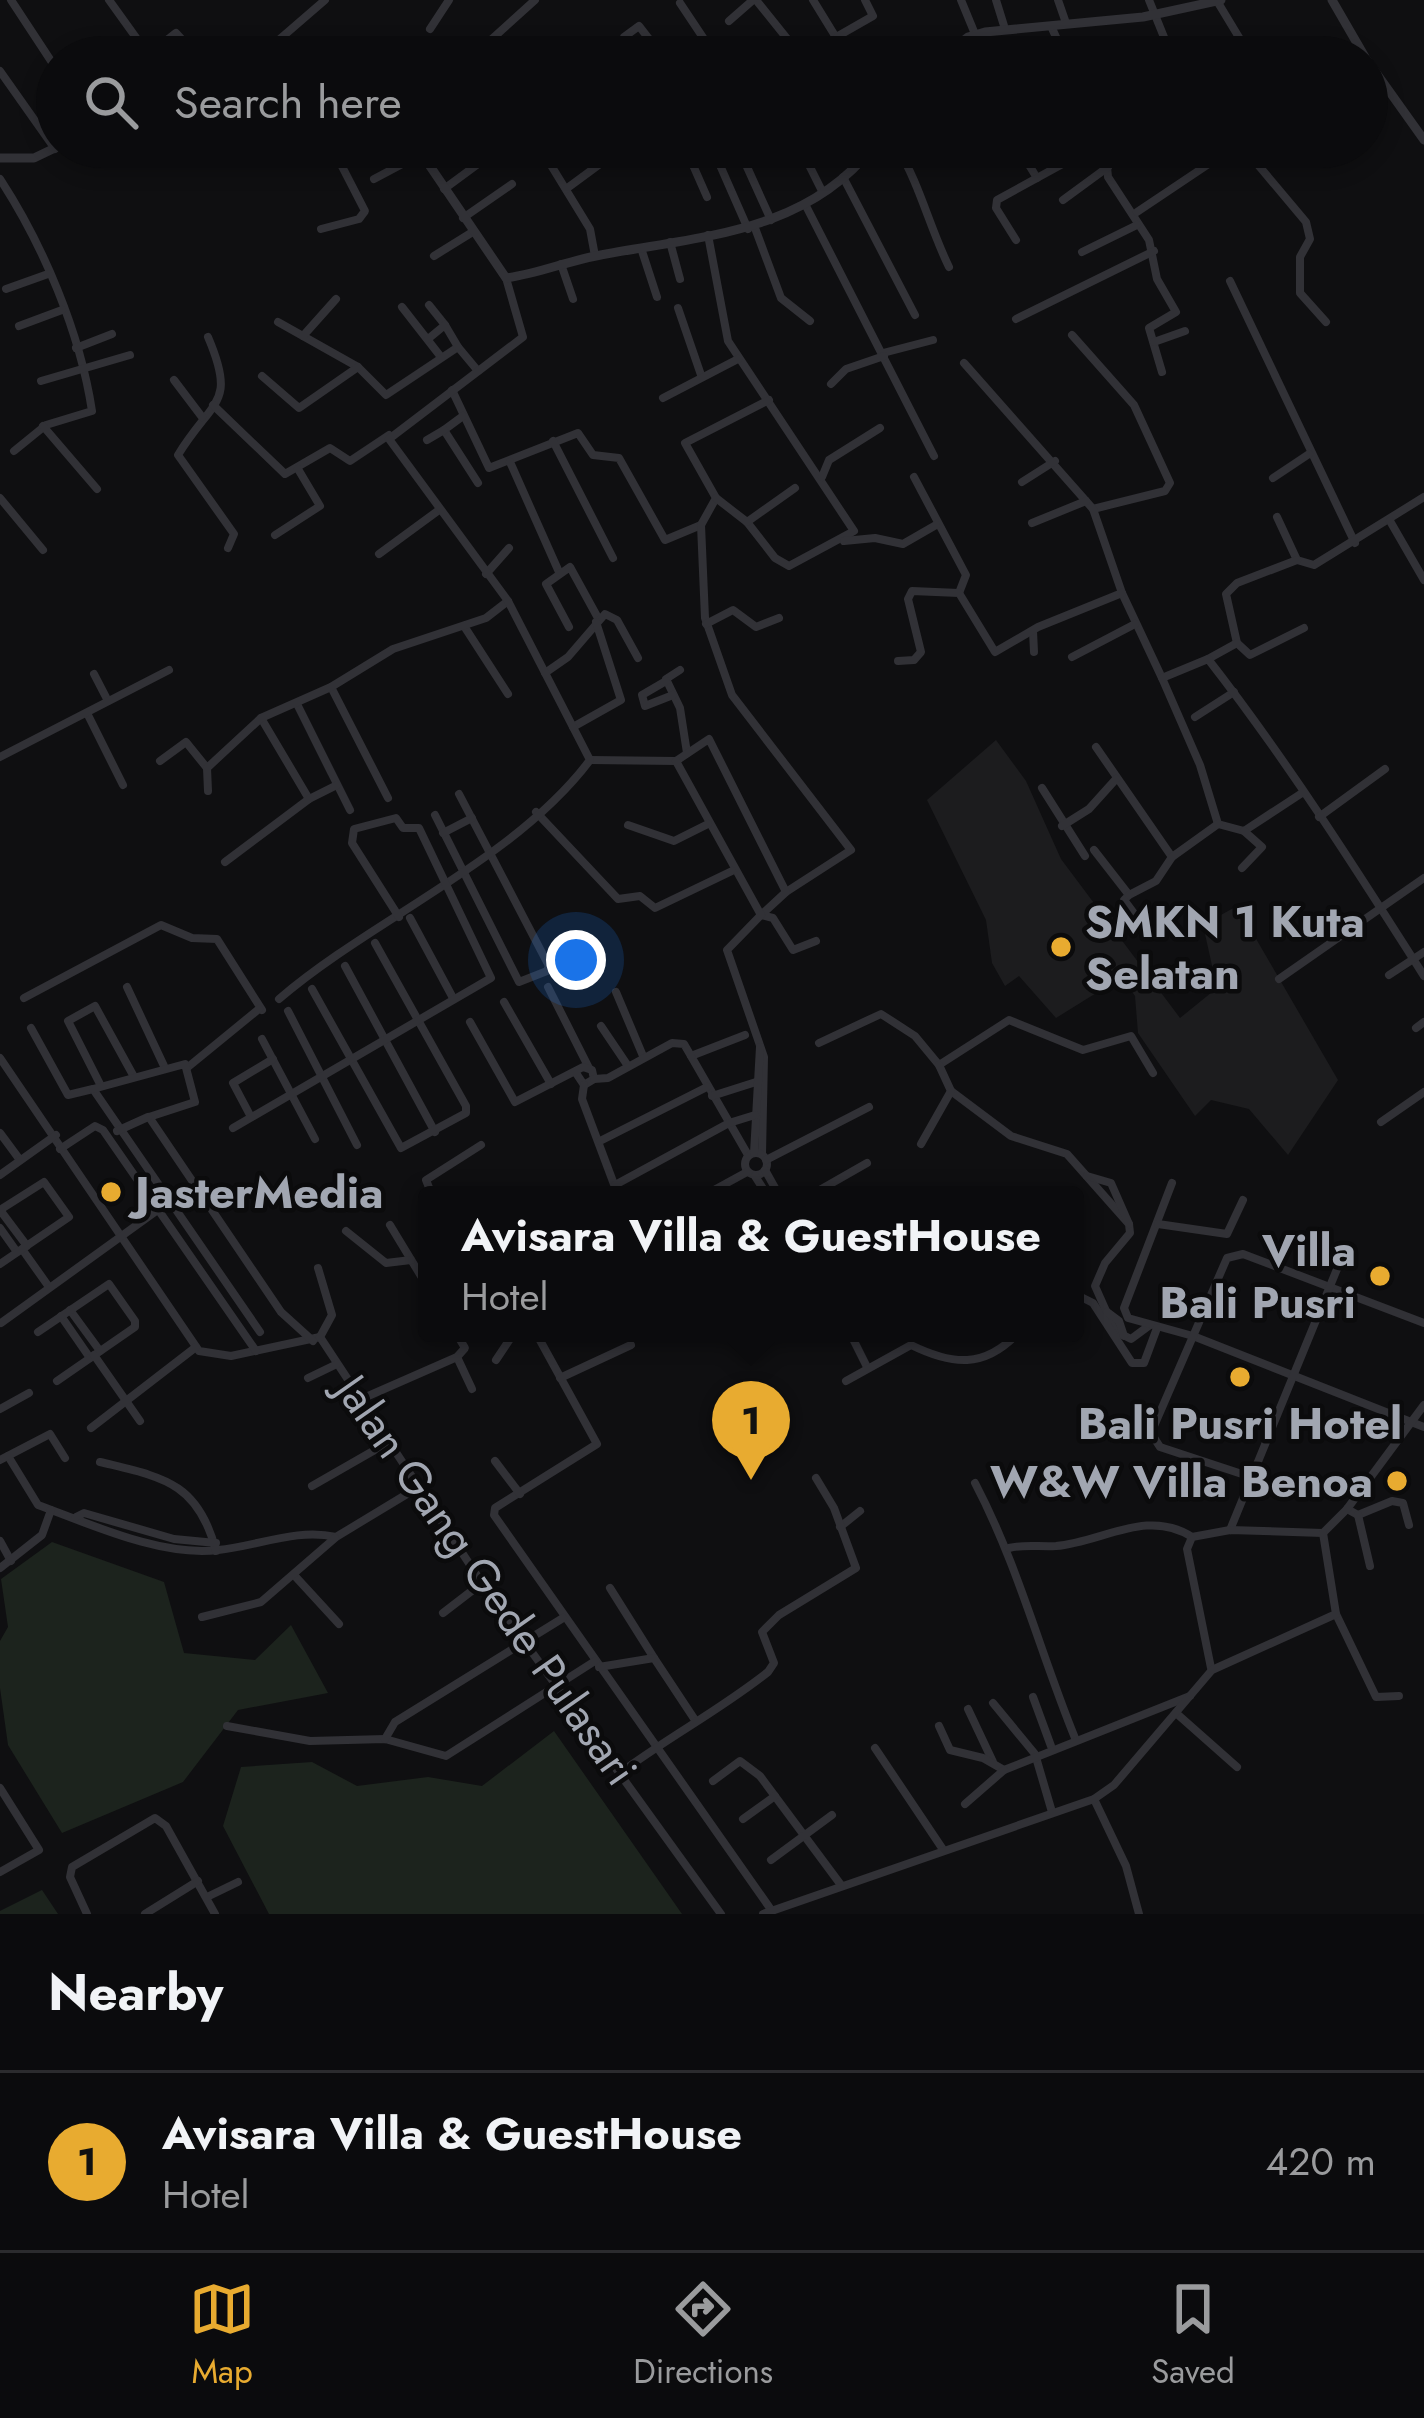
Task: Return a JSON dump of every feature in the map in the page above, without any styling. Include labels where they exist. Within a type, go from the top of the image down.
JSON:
[{"type":"street","points":[[11,0],[36,38]]},
{"type":"street","points":[[109,0],[135,36]]},
{"type":"street","points":[[283,36],[325,0]]},
{"type":"street","points":[[430,29],[449,0]]},
{"type":"street","points":[[495,36],[535,0]]},
{"type":"street","points":[[729,21],[754,0],[784,36]]},
{"type":"street","points":[[813,0],[833,36]]},
{"type":"street","points":[[841,36],[873,16],[865,0]]},
{"type":"street","points":[[961,0],[975,34]]},
{"type":"street","points":[[997,0],[1005,29]]},
{"type":"street","points":[[1058,0],[1066,23]]},
{"type":"street","points":[[1149,0],[1162,36]]},
{"type":"street","points":[[1332,0],[1353,36]]},
{"type":"street","points":[[971,36],[1153,15],[1191,3],[1219,1],[1238,36]]},
{"type":"street","points":[[680,3],[702,36]]},
{"type":"street","points":[[1050,24],[1055,36]]},
{"type":"street","points":[[0,71],[36,120]]},
{"type":"street","points":[[1388,90],[1424,140]]},
{"type":"street","points":[[0,158],[36,157]]},
{"type":"street","points":[[321,229],[358,219],[365,211],[343,168]]},
{"type":"street","points":[[374,179],[391,168]]},
{"type":"street","points":[[213,405],[283,473],[298,470],[330,448],[347,461],[523,337],[506,278],[430,168]]},
{"type":"street","points":[[443,190],[473,168]]},
{"type":"street","points":[[552,168],[590,229],[595,256]]},
{"type":"street","points":[[566,189],[594,168]]},
{"type":"street","points":[[694,168],[707,197]]},
{"type":"street","points":[[722,168],[781,298],[810,321]]},
{"type":"street","points":[[747,168],[771,221]]},
{"type":"street","points":[[810,168],[822,191]]},
{"type":"street","points":[[506,278],[670,241],[751,229],[805,205],[851,168]]},
{"type":"street","points":[[909,168],[919,184],[920,206],[949,267]]},
{"type":"street","points":[[1031,168],[1037,178]]},
{"type":"street","points":[[1016,240],[995,204],[1056,168]]},
{"type":"street","points":[[1063,200],[1106,168]]},
{"type":"street","points":[[1109,168],[1108,177],[1154,250],[1157,279],[1176,315],[1151,326],[1162,373]]},
{"type":"street","points":[[1137,212],[1206,168]]},
{"type":"street","points":[[1257,168],[1310,229],[1300,257],[1300,293],[1326,322]]},
{"type":"street","points":[[843,176],[915,315]]},
{"type":"street","points":[[0,179],[28,224],[48,274],[83,369],[92,411],[43,426],[14,451]]},
{"type":"street","points":[[462,219],[512,184]]},
{"type":"street","points":[[805,205],[934,456]]},
{"type":"street","points":[[1082,252],[1137,226]]},
{"type":"street","points":[[434,256],[471,233]]},
{"type":"street","points":[[708,235],[728,341],[822,476],[854,529],[843,540],[789,566],[775,558],[746,523],[716,498],[686,440],[769,400]]},
{"type":"street","points":[[670,241],[680,278]]},
{"type":"street","points":[[640,248],[657,297]]},
{"type":"street","points":[[1016,319],[1154,250]]},
{"type":"street","points":[[561,265],[573,299]]},
{"type":"street","points":[[5,290],[48,274]]},
{"type":"street","points":[[1230,281],[1355,543]]},
{"type":"street","points":[[303,336],[336,299]]},
{"type":"street","points":[[429,305],[478,371]]},
{"type":"street","points":[[402,307],[441,357]]},
{"type":"street","points":[[678,308],[701,375]]},
{"type":"street","points":[[19,326],[62,310]]},
{"type":"street","points":[[278,322],[358,367],[386,395],[458,347]]},
{"type":"street","points":[[428,339],[445,325]]},
{"type":"street","points":[[1154,342],[1185,331]]},
{"type":"street","points":[[76,348],[112,334]]},
{"type":"street","points":[[1032,523],[1090,505],[1165,491],[1167,476],[1134,405],[1072,335]]},
{"type":"street","points":[[208,337],[225,382],[223,395],[178,454],[234,534],[228,548]]},
{"type":"street","points":[[830,384],[846,369],[933,340]]},
{"type":"street","points":[[41,381],[130,355]]},
{"type":"street","points":[[663,398],[738,359]]},
{"type":"street","points":[[964,363],[1090,505],[1135,624],[1208,784],[1218,824]]},
{"type":"street","points":[[262,376],[296,407],[358,367]]},
{"type":"street","points":[[174,380],[202,418]]},
{"type":"street","points":[[452,390],[490,468],[578,433],[593,455],[616,455],[665,540],[701,525]]},
{"type":"street","points":[[428,440],[463,416]]},
{"type":"street","points":[[43,426],[97,489]]},
{"type":"street","points":[[822,476],[829,460],[880,428]]},
{"type":"street","points":[[444,430],[478,483]]},
{"type":"street","points":[[389,435],[508,601],[590,760]]},
{"type":"street","points":[[554,441],[613,558]]},
{"type":"street","points":[[1273,478],[1309,454]]},
{"type":"street","points":[[1022,482],[1055,461]]},
{"type":"street","points":[[510,462],[559,572]]},
{"type":"street","points":[[275,535],[320,506],[298,470]]},
{"type":"street","points":[[914,477],[966,575],[959,593]]},
{"type":"street","points":[[746,523],[794,488]]},
{"type":"street","points":[[1304,628],[1256,656],[1238,644],[1226,590],[1297,560],[1315,565],[1424,496]]},
{"type":"street","points":[[0,498],[43,550]]},
{"type":"street","points":[[716,498],[701,525],[706,624],[732,695],[851,850],[786,892],[727,950],[760,1043],[759,1158],[751,1174],[724,1186]]},
{"type":"street","points":[[379,554],[439,510]]},
{"type":"street","points":[[1277,518],[1297,560]]},
{"type":"street","points":[[1390,520],[1424,580]]},
{"type":"street","points":[[843,540],[903,544],[936,525]]},
{"type":"street","points":[[486,574],[509,548]]},
{"type":"street","points":[[569,627],[546,584],[559,572],[574,570],[597,619],[621,697],[572,727]]},
{"type":"street","points":[[959,593],[995,652],[1033,629],[1122,593]]},
{"type":"street","points":[[898,661],[914,660],[921,652],[908,595],[959,593]]},
{"type":"street","points":[[207,768],[261,718],[332,687],[393,649],[486,618],[508,601]]},
{"type":"street","points":[[706,624],[733,610],[756,627],[779,618]]},
{"type":"street","points":[[545,673],[568,657],[597,619],[608,614],[617,620],[638,658]]},
{"type":"street","points":[[1072,657],[1135,624]]},
{"type":"street","points":[[464,626],[508,694]]},
{"type":"street","points":[[1033,629],[1034,652]]},
{"type":"street","points":[[1162,678],[1238,644]]},
{"type":"street","points":[[1208,659],[1424,976]]},
{"type":"street","points":[[0,757],[169,670]]},
{"type":"street","points":[[674,695],[646,706],[642,694],[680,670]]},
{"type":"street","points":[[94,674],[108,701]]},
{"type":"street","points":[[666,681],[674,695],[687,754]]},
{"type":"street","points":[[332,687],[388,798]]},
{"type":"street","points":[[1195,717],[1234,692]]},
{"type":"street","points":[[297,704],[350,810]]},
{"type":"street","points":[[87,713],[123,785]]},
{"type":"street","points":[[261,718],[309,799]]},
{"type":"street","points":[[590,760],[676,760],[706,738],[732,775],[752,833],[786,892]]},
{"type":"street","points":[[160,761],[186,742],[207,768],[208,791]]},
{"type":"street","points":[[1096,747],[1172,857]]},
{"type":"street","points":[[279,999],[405,917],[574,782],[590,760]]},
{"type":"street","points":[[676,760],[732,871],[761,916],[773,918],[793,950],[816,940]]},
{"type":"street","points":[[1319,817],[1385,769]]},
{"type":"street","points":[[1062,826],[1089,808],[1116,778]]},
{"type":"street","points":[[225,862],[309,799],[338,785]]},
{"type":"street","points":[[1042,788],[1062,826],[1129,896]]},
{"type":"street","points":[[1244,831],[1302,793]]},
{"type":"street","points":[[435,815],[519,982],[547,971],[549,966],[459,794]]},
{"type":"street","points":[[536,812],[620,900],[640,896],[657,907],[732,871]]},
{"type":"street","points":[[232,1128],[491,978],[417,827],[403,828],[392,817],[354,829],[358,856],[405,917],[453,998]]},
{"type":"street","points":[[443,832],[472,818]]},
{"type":"street","points":[[628,825],[646,826],[674,841],[708,824]]},
{"type":"street","points":[[1218,824],[1244,831],[1262,847],[1242,868]]},
{"type":"street","points":[[1150,934],[1124,900],[1156,881],[1172,857],[1218,824]]},
{"type":"street","points":[[1279,979],[1424,878]]},
{"type":"street","points":[[24,998],[161,925],[192,938],[217,939],[260,1009],[188,1067],[164,1066],[68,1095],[31,1028]]},
{"type":"street","points":[[312,989],[399,1147],[466,1113],[375,943]]},
{"type":"street","points":[[1389,975],[1424,952]]},
{"type":"street","points":[[345,966],[435,1132]]},
{"type":"street","points":[[127,987],[164,1066]]},
{"type":"street","points":[[548,987],[594,1079]]},
{"type":"street","points":[[616,992],[643,1056]]},
{"type":"street","points":[[504,1002],[551,1084]]},
{"type":"street","points":[[133,1075],[95,1006],[68,1021],[117,1131],[260,1332]]},
{"type":"street","points":[[288,1011],[356,1145]]},
{"type":"street","points":[[819,1043],[881,1014],[914,1036],[939,1064],[950,1091],[1011,1136],[1055,1147],[1129,1224],[1130,1233],[1096,1277],[1097,1295],[1119,1321],[1124,1336],[1132,1339],[1154,1326]]},
{"type":"street","points":[[939,1064],[1009,1020],[1083,1050],[1131,1036],[1153,1073]]},
{"type":"street","points":[[470,1022],[513,1101],[589,1068]]},
{"type":"street","points":[[602,1026],[628,1066]]},
{"type":"street","points":[[691,1056],[745,1035]]},
{"type":"street","points":[[262,1039],[315,1139]]},
{"type":"street","points":[[584,1085],[676,1042],[691,1056],[709,1092],[774,1186]]},
{"type":"street","points":[[751,1174],[759,1158],[755,1115],[760,1043]]},
{"type":"street","points":[[0,1058],[196,1347],[91,1428]]},
{"type":"street","points":[[251,1117],[233,1083],[273,1059]]},
{"type":"street","points":[[117,1131],[195,1102],[188,1067]]},
{"type":"street","points":[[576,1073],[584,1085],[582,1099],[615,1186]]},
{"type":"street","points":[[600,1141],[709,1092],[756,1082]]},
{"type":"street","points":[[921,1144],[950,1091]]},
{"type":"street","points":[[1381,1122],[1424,1092]]},
{"type":"street","points":[[759,1158],[869,1107]]},
{"type":"street","points":[[623,1186],[729,1123],[755,1115]]},
{"type":"street","points":[[149,1117],[281,1312],[316,1339],[332,1315],[318,1268]]},
{"type":"street","points":[[60,1149],[98,1126],[256,1351]]},
{"type":"street","points":[[0,1132],[20,1160]]},
{"type":"street","points":[[0,1175],[56,1135]]},
{"type":"street","points":[[428,1186],[426,1180],[481,1145]]},
{"type":"street","points":[[827,1186],[867,1163]]},
{"type":"street","points":[[751,1174],[760,1186]]},
{"type":"street","points":[[0,1264],[22,1249],[69,1217],[44,1182],[0,1210],[22,1249],[50,1287]]},
{"type":"street","points":[[1172,1183],[1124,1308],[1128,1318],[1193,1336],[1424,1427]]},
{"type":"street","points":[[1158,1224],[1228,1234],[1243,1200]]},
{"type":"street","points":[[1,1323],[159,1209]]},
{"type":"street","points":[[390,1226],[418,1271]]},
{"type":"street","points":[[0,1228],[22,1249]]},
{"type":"street","points":[[346,1231],[386,1263],[411,1259]]},
{"type":"street","points":[[1230,1530],[1248,1476],[1344,1252]]},
{"type":"street","points":[[1248,1476],[1177,1455],[1153,1440],[1151,1432],[1221,1263],[1232,1254],[1424,1322]]},
{"type":"street","points":[[38,1332],[112,1285],[136,1324],[57,1382]]},
{"type":"street","points":[[1084,1299],[1093,1304],[1132,1363],[1144,1363],[1154,1326]]},
{"type":"street","points":[[70,1310],[95,1355]]},
{"type":"street","points":[[61,1316],[95,1355],[140,1421]]},
{"type":"street","name":"Jalan Gang Gede Pulasari","points":[[196,1347],[209,1356],[316,1339],[482,1583],[721,1914]]},
{"type":"street","points":[[359,1400],[457,1357],[465,1348],[461,1342]]},
{"type":"street","points":[[496,1360],[508,1342]]},
{"type":"street","points":[[541,1342],[596,1447],[495,1508],[494,1515],[768,1912],[1094,1799],[1114,1785],[1211,1670],[1228,1658],[1336,1614]]},
{"type":"street","points":[[856,1342],[867,1367]]},
{"type":"street","points":[[846,1381],[911,1346],[942,1361],[980,1361],[1006,1342]]},
{"type":"street","points":[[560,1378],[631,1345]]},
{"type":"street","points":[[457,1357],[472,1389]]},
{"type":"street","points":[[308,1378],[337,1364]]},
{"type":"street","points":[[0,1409],[29,1394]]},
{"type":"street","points":[[1009,1548],[1058,1546],[1154,1524],[1192,1537],[1230,1530],[1323,1533],[1347,1509],[1424,1405]]},
{"type":"street","points":[[65,1458],[50,1434],[4,1458],[37,1505],[50,1510],[229,1548],[249,1549],[304,1531],[336,1537]]},
{"type":"street","points":[[312,1486],[387,1443]]},
{"type":"street","points":[[494,1461],[520,1494]]},
{"type":"street","points":[[100,1462],[175,1481],[215,1546]]},
{"type":"street","points":[[620,1773],[695,1720],[713,1716],[773,1667],[760,1637],[779,1615],[856,1568],[816,1478]]},
{"type":"street","points":[[975,1483],[1009,1548],[1039,1647],[1075,1738]]},
{"type":"street","points":[[202,1617],[250,1608],[336,1537],[417,1488]]},
{"type":"street","points":[[1358,1515],[1396,1501],[1406,1506],[1409,1525]]},
{"type":"street","points":[[1347,1509],[1358,1515],[1370,1566]]},
{"type":"street","points":[[0,1568],[42,1535],[50,1510]]},
{"type":"street","points":[[839,1527],[860,1511]]},
{"type":"street","points":[[1304,1532],[1326,1550]]},
{"type":"street","points":[[1323,1533],[1336,1614],[1376,1697],[1399,1696]]},
{"type":"street","points":[[1192,1537],[1187,1549],[1211,1670]]},
{"type":"street","points":[[0,1541],[11,1561]]},
{"type":"street","points":[[294,1575],[339,1624]]},
{"type":"street","points":[[443,1613],[482,1583]]},
{"type":"street","points":[[610,1588],[695,1720]]},
{"type":"street","points":[[385,1738],[395,1722],[563,1618]]},
{"type":"street","points":[[1210,1651],[1228,1658]]},
{"type":"street","points":[[227,1726],[310,1741],[385,1738],[446,1756],[597,1664],[654,1658]]},
{"type":"street","points":[[965,1804],[999,1767],[1191,1696]]},
{"type":"street","points":[[1033,1697],[1052,1747]]},
{"type":"street","points":[[993,1702],[1035,1754],[1052,1812]]},
{"type":"street","points":[[968,1709],[999,1767]]},
{"type":"street","points":[[1176,1712],[1237,1767]]},
{"type":"street","points":[[939,1726],[950,1750],[999,1767]]},
{"type":"street","points":[[875,1748],[942,1848]]},
{"type":"street","points":[[713,1781],[740,1761],[775,1796],[841,1885]]},
{"type":"street","points":[[0,1788],[38,1850],[9,1871],[0,1872]]},
{"type":"street","points":[[743,1819],[775,1796]]},
{"type":"street","points":[[1094,1799],[1126,1866],[1139,1914]]},
{"type":"street","points":[[771,1860],[832,1815]]},
{"type":"street","points":[[87,1914],[70,1877],[72,1867],[146,1820],[166,1826],[215,1914]]},
{"type":"street","points":[[145,1914],[198,1881]]},
{"type":"street","points":[[207,1898],[238,1882]]},
{"type":"shaded area","name":"SMKN 1 Kuta Selatan","points":[[996,740],[1026,781],[1061,859],[1180,1018],[1217,988],[1203,925],[1237,906],[1338,1080],[1288,1155],[1249,1109],[1211,1100],[1195,1116],[1138,1033],[1135,996],[1122,977],[1056,1018],[1019,976],[1005,986],[992,963],[986,920],[927,800]]},
{"type":"shaded area","points":[[52,1542],[164,1582],[184,1653],[255,1660],[291,1625],[328,1693],[238,1710],[183,1782],[62,1833],[8,1745],[0,1688],[0,1641],[8,1627],[1,1579]]},
{"type":"shaded area","points":[[554,1731],[682,1914],[269,1914],[223,1826],[241,1767],[312,1762],[357,1786],[428,1777],[482,1786]]},
{"type":"shaded area","points":[[42,1890],[58,1914],[0,1914],[0,1911]]},
{"type":"place","name":"SMKN 1 Kuta Selatan","points":[[1061,947]]},
{"type":"place","name":"JasterMedia","points":[[111,1192]]},
{"type":"place","name":"Villa Bali Pusri","points":[[1380,1276]]},
{"type":"place","name":"Bali Pusri Hotel","points":[[1240,1377]]},
{"type":"place","name":"Avisara Villa & GuestHouse","points":[[751,1480]]},
{"type":"place","name":"W&W Villa Benoa","points":[[1397,1481]]}]
